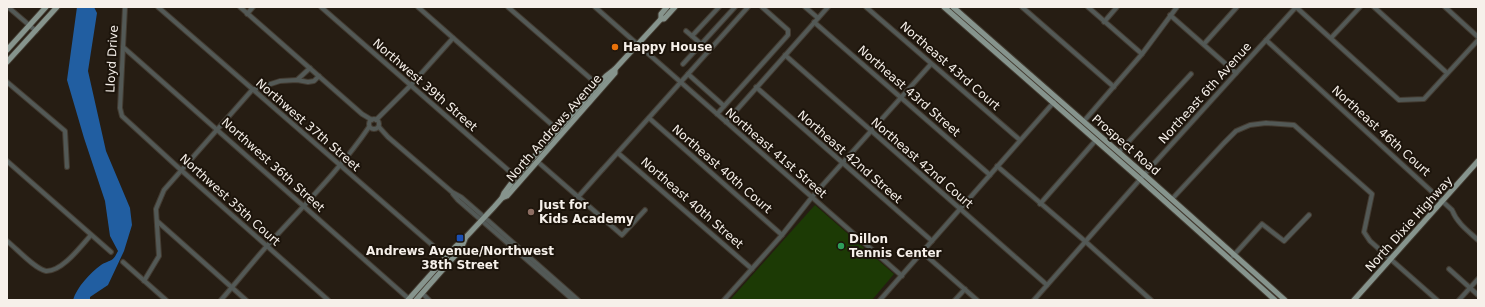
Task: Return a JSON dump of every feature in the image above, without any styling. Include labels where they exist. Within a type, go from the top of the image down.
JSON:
[{"type":"main road","points":[[7,50],[46,7]]},
{"type":"main road","points":[[7,62],[57,7]]},
{"type":"main road","name":"North Andrews Avenue","points":[[661,19],[661,14],[666,7]]},
{"type":"main road","name":"North Andrews Avenue","points":[[409,300],[446,257],[502,198],[507,196],[538,162],[560,132],[606,76],[616,69],[661,19],[664,19],[675,7]]},
{"type":"main road","name":"Prospect Road","points":[[944,7],[1275,300]]},
{"type":"main road","name":"Prospect Road","points":[[953,7],[1145,174],[1285,300]]},
{"type":"main road","points":[[965,26],[969,21]]},
{"type":"main road","name":"North Andrews Avenue","points":[[502,198],[504,192],[516,177],[615,73],[616,69]]},
{"type":"main road","name":"North Dixie Highway","points":[[1354,300],[1478,161]]},
{"type":"main road","name":"North Andrews Avenue","points":[[416,300],[461,249],[466,237]]},
{"type":"main road","points":[[422,284],[422,294]]},
{"type":"street","points":[[8,7],[36,31]]},
{"type":"street","name":"Lloyd Drive","points":[[120,112],[125,7]]},
{"type":"street","name":"Northwest 37th Street","points":[[158,7],[339,166],[446,257]]},
{"type":"street","points":[[240,7],[374,125],[452,192],[461,197],[572,300]]},
{"type":"street","points":[[247,14],[253,7]]},
{"type":"street","name":"Northwest 39th Street","points":[[321,7],[516,177]]},
{"type":"street","points":[[418,7],[560,132]]},
{"type":"street","points":[[508,7],[598,85]]},
{"type":"street","name":"Northeast 41st Street","points":[[595,7],[902,276]]},
{"type":"street","points":[[692,36],[719,7]]},
{"type":"street","points":[[683,64],[733,7]]},
{"type":"street","points":[[578,197],[748,7]]},
{"type":"street","points":[[717,114],[788,36],[788,30],[762,7]]},
{"type":"street","name":"Northeast 43rd Street","points":[[805,7],[816,20],[900,98],[990,175]]},
{"type":"street","points":[[726,122],[828,7]]},
{"type":"street","name":"Northeast 43rd Court","points":[[866,7],[1020,140]]},
{"type":"street","points":[[1022,7],[1114,87]]},
{"type":"street","points":[[1088,7],[1142,54]]},
{"type":"street","points":[[1104,22],[1118,7]]},
{"type":"street","points":[[1084,121],[1142,54],[1177,7]]},
{"type":"street","points":[[1204,44],[1237,7]]},
{"type":"street","points":[[1296,7],[1399,100],[1404,101],[1424,99],[1478,38],[1445,7]]},
{"type":"street","name":"Northeast 6th Avenue","points":[[1034,300],[1140,179],[1296,7]]},
{"type":"street","points":[[1331,38],[1360,7]]},
{"type":"street","points":[[1374,7],[1447,73]]},
{"type":"street","points":[[1170,15],[1236,73]]},
{"type":"street","points":[[686,31],[708,51]]},
{"type":"street","points":[[221,300],[266,247],[304,207],[374,125],[453,38]]},
{"type":"street","name":"Northeast 46th Court","points":[[1266,40],[1442,200],[1452,210],[1461,225],[1478,240]]},
{"type":"street","name":"Northwest 36th Street","points":[[123,47],[409,300]]},
{"type":"street","name":"Northeast 42nd Court","points":[[785,55],[1047,285]]},
{"type":"street","points":[[689,58],[696,64]]},
{"type":"street","points":[[724,300],[931,64]]},
{"type":"street","points":[[297,80],[310,68]]},
{"type":"street","points":[[688,74],[724,106]]},
{"type":"street","points":[[1119,152],[1191,74]]},
{"type":"street","points":[[144,280],[159,256],[156,221],[158,201],[164,190],[181,170],[252,90],[280,81],[314,81],[319,76]]},
{"type":"street","points":[[7,82],[65,131],[67,167]]},
{"type":"street","name":"Northeast 42nd Street","points":[[756,87],[932,241]]},
{"type":"street","points":[[880,300],[1057,98]]},
{"type":"street","name":"Northwest 35th Court","points":[[120,112],[122,116],[266,247],[328,300]]},
{"type":"street","name":"Northeast 40th Court","points":[[648,118],[782,235]]},
{"type":"street","points":[[1172,199],[1236,131],[1250,125],[1266,123],[1294,125],[1372,194],[1364,232],[1370,241],[1437,300]]},
{"type":"street","points":[[1040,204],[1096,140]]},
{"type":"street","name":"Northeast 40th Street","points":[[618,153],[752,269]]},
{"type":"street","points":[[7,161],[111,252]]},
{"type":"street","points":[[538,162],[622,235],[645,210]]},
{"type":"street","points":[[997,166],[1151,300]]},
{"type":"street","points":[[1230,260],[1262,224],[1284,241],[1309,215]]},
{"type":"street","points":[[483,219],[578,300]]},
{"type":"street","points":[[156,221],[246,300]]},
{"type":"street","points":[[7,241],[36,266],[46,271],[61,267],[91,235]]},
{"type":"street","points":[[922,252],[977,300]]},
{"type":"street","points":[[123,262],[166,300]]},
{"type":"street","points":[[1449,269],[1478,295]]},
{"type":"street","points":[[1460,300],[1478,279]]},
{"type":"street","points":[[955,300],[965,289]]},
{"type":"street","points":[[422,294],[429,300]]},
{"type":"green space","points":[[815,205],[894,274],[872,300],[730,300]]},
{"type":"water","points":[[77,7],[94,7],[97,13],[88,71],[106,151],[130,208],[132,225],[124,251],[108,285],[90,297],[90,300],[73,300],[88,276],[101,265],[113,259],[118,251],[110,236],[105,201],[67,80]]},
{"type":"place","name":"Happy House","points":[[615,47]]},
{"type":"place","name":"Just for Kids Academy","points":[[531,212]]},
{"type":"place","name":"Andrews Avenue/Northwest 38th Street","points":[[460,238]]},
{"type":"place","name":"Dillon Tennis Center","points":[[841,246]]}]
